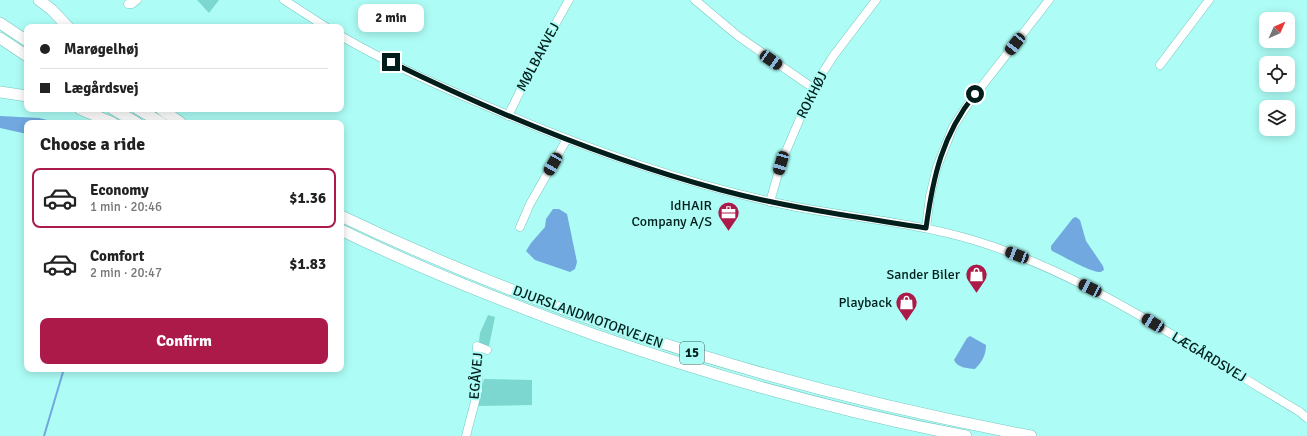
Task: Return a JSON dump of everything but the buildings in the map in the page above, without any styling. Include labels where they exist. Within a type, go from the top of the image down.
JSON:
[{"type":"highway","points":[[39,0],[52,10],[65,24]]},
{"type":"highway","points":[[0,22],[24,39]]},
{"type":"highway","points":[[0,38],[24,54]]},
{"type":"highway","points":[[0,92],[24,96]]},
{"type":"highway","points":[[87,112],[106,120]]},
{"type":"highway","points":[[118,112],[132,120]]},
{"type":"highway","points":[[143,112],[157,120]]},
{"type":"highway","points":[[165,112],[177,120]]},
{"type":"highway","name":"DJURSLANDMOTORVEJEN","points":[[344,216],[490,282],[568,312],[666,345],[761,374],[834,393],[932,417],[1031,436]]},
{"type":"highway","name":"DJURSLANDMOTORVEJEN","points":[[344,231],[487,294],[563,323],[660,357],[829,406],[928,429],[966,436]]},
{"type":"highway","points":[[344,238],[487,294]]},
{"type":"street","points":[[128,4],[132,4],[138,0]]},
{"type":"street","points":[[284,0],[321,24]]},
{"type":"street","name":"MØLBAKVEJ","points":[[508,116],[540,50],[569,0]]},
{"type":"street","points":[[695,0],[738,36],[813,88]]},
{"type":"street","name":"ROKHØJ","points":[[770,202],[781,163],[813,88],[834,54],[876,0]]},
{"type":"street","points":[[926,228],[930,196],[937,167],[953,127],[968,104],[1049,0]]},
{"type":"street","points":[[1160,65],[1209,0]]},
{"type":"street","name":"LÆGÅRDSVEJ","points":[[344,38],[419,76],[508,116],[634,163],[720,190],[770,202],[926,228],[973,240],[1007,251],[1051,269],[1138,314],[1307,418]]},
{"type":"street","points":[[520,226],[530,204],[567,139]]},
{"type":"street","name":"EGÅVEJ","points":[[466,436],[478,390],[477,346],[487,350]]},
{"type":"green space","points":[[197,0],[219,0],[209,13]]},
{"type":"green space","points":[[488,315],[495,317],[489,346],[481,345],[479,341],[480,333]]},
{"type":"green space","points":[[484,379],[532,380],[532,405],[477,406]]},
{"type":"water","points":[[0,116],[39,118],[47,120],[24,120],[24,133],[0,128]]},
{"type":"water","points":[[553,209],[559,209],[567,214],[577,262],[575,269],[570,272],[535,260],[526,251],[545,227],[546,219]]},
{"type":"water","points":[[1076,217],[1080,220],[1086,241],[1103,266],[1104,270],[1101,272],[1082,266],[1052,251],[1051,249],[1051,246],[1073,218]]},
{"type":"water","points":[[970,336],[986,345],[983,358],[975,369],[960,366],[954,360],[967,338]]},
{"type":"waterway","points":[[44,436],[63,372]]},
{"type":"place","name":"IdHAIR Company A/S","points":[[728,232]]},
{"type":"place","name":"Sander Biler","points":[[976,294]]},
{"type":"place","name":"Playback","points":[[907,322]]},
{"type":"route","points":[[391,62],[508,116],[567,139],[634,163],[720,190],[770,202],[926,228],[932,186],[937,167],[953,127],[975,94]]}]
